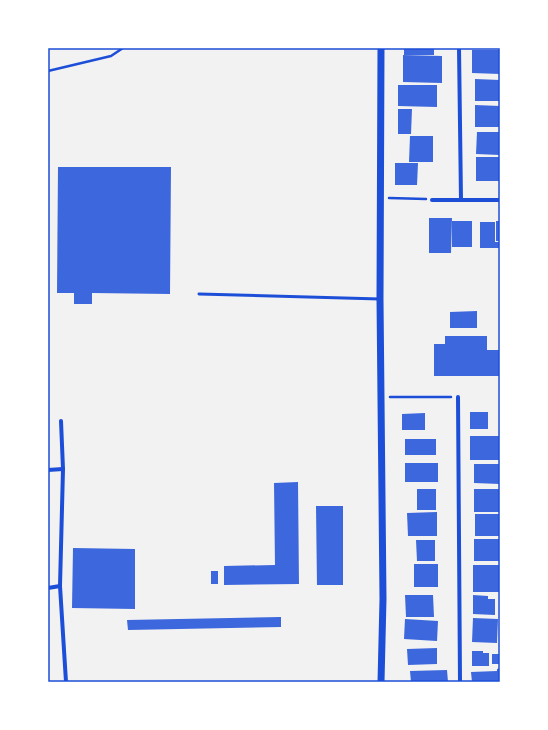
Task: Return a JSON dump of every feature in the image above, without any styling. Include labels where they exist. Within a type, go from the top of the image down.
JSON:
[{"type":"street","points":[[381,48],[380,299],[383,599],[381,682]]},
{"type":"street","points":[[459,48],[461,200]]},
{"type":"street","points":[[432,200],[500,200]]},
{"type":"street","points":[[458,397],[460,682]]},
{"type":"street","points":[[61,420],[63,469],[60,586],[66,682]]},
{"type":"street","points":[[48,470],[63,469]]},
{"type":"street","points":[[48,588],[60,586]]},
{"type":"lane","points":[[198,294],[380,299]]},
{"type":"path","points":[[48,70],[110,56],[123,48]]},
{"type":"path","points":[[380,197],[432,200]]},
{"type":"path","points":[[381,398],[458,397]]},
{"type":"building","points":[[404,48],[434,48],[434,55],[404,55]]},
{"type":"building","points":[[472,50],[500,50],[500,74],[472,73]]},
{"type":"building","points":[[403,55],[442,56],[442,83],[403,82]]},
{"type":"building","points":[[475,79],[500,80],[500,101],[475,101]]},
{"type":"building","points":[[398,85],[437,85],[437,107],[398,106]]},
{"type":"building","points":[[475,105],[500,106],[500,127],[475,127]]},
{"type":"building","points":[[398,109],[412,109],[411,134],[398,134]]},
{"type":"building","points":[[477,132],[500,132],[500,155],[476,154]]},
{"type":"building","points":[[410,136],[433,136],[433,162],[409,162]]},
{"type":"building","points":[[476,157],[500,157],[500,181],[476,181]]},
{"type":"building","points":[[395,163],[418,163],[417,185],[395,185]]},
{"type":"building","points":[[58,167],[171,167],[170,294],[92,293],[92,304],[74,304],[74,293],[57,293]]},
{"type":"building","points":[[429,218],[452,218],[451,253],[429,253]]},
{"type":"building","points":[[452,221],[472,221],[472,247],[452,247]]},
{"type":"building","points":[[496,221],[500,221],[500,241],[496,241]]},
{"type":"building","points":[[480,222],[495,222],[495,242],[500,242],[500,248],[480,248]]},
{"type":"building","points":[[477,311],[477,328],[450,328],[450,312]]},
{"type":"building","points":[[445,336],[487,336],[487,350],[500,350],[500,376],[434,376],[434,344],[445,344]]},
{"type":"building","points":[[470,412],[488,412],[488,429],[470,429]]},
{"type":"building","points":[[425,413],[425,430],[402,430],[402,414]]},
{"type":"building","points":[[470,436],[500,436],[500,460],[470,460]]},
{"type":"building","points":[[405,439],[436,439],[436,455],[405,455]]},
{"type":"building","points":[[405,463],[438,463],[438,482],[405,482]]},
{"type":"building","points":[[474,464],[500,464],[500,484],[474,483]]},
{"type":"building","points":[[298,482],[299,584],[224,585],[224,566],[275,565],[274,483]]},
{"type":"building","points":[[417,489],[436,489],[436,510],[417,510]]},
{"type":"building","points":[[474,489],[500,489],[500,512],[474,512]]},
{"type":"building","points":[[316,506],[343,506],[343,585],[317,585]]},
{"type":"building","points":[[437,512],[437,536],[408,536],[407,513]]},
{"type":"building","points":[[475,514],[500,514],[500,536],[475,536]]},
{"type":"building","points":[[474,539],[500,539],[500,561],[474,561]]},
{"type":"building","points":[[416,540],[435,540],[435,561],[417,561]]},
{"type":"building","points":[[73,548],[135,549],[135,609],[72,608]]},
{"type":"building","points":[[414,564],[438,564],[438,587],[414,587]]},
{"type":"building","points":[[473,565],[500,565],[500,592],[473,592]]},
{"type":"building","points":[[211,571],[218,571],[218,584],[211,584]]},
{"type":"building","points":[[405,595],[433,595],[434,617],[406,617]]},
{"type":"building","points":[[473,595],[488,596],[488,599],[495,599],[495,615],[473,614]]},
{"type":"building","points":[[281,617],[281,627],[128,630],[127,620]]},
{"type":"building","points":[[473,618],[498,619],[497,643],[472,642]]},
{"type":"building","points":[[405,619],[438,621],[437,641],[404,639]]},
{"type":"building","points":[[437,648],[437,664],[408,665],[407,649]]},
{"type":"building","points":[[472,651],[483,651],[483,653],[489,653],[489,666],[472,666]]},
{"type":"building","points":[[492,654],[500,654],[500,664],[492,664]]},
{"type":"building","points":[[500,668],[500,682],[472,682],[471,672],[497,671],[497,669]]},
{"type":"building","points":[[447,670],[448,682],[411,682],[410,671]]}]
